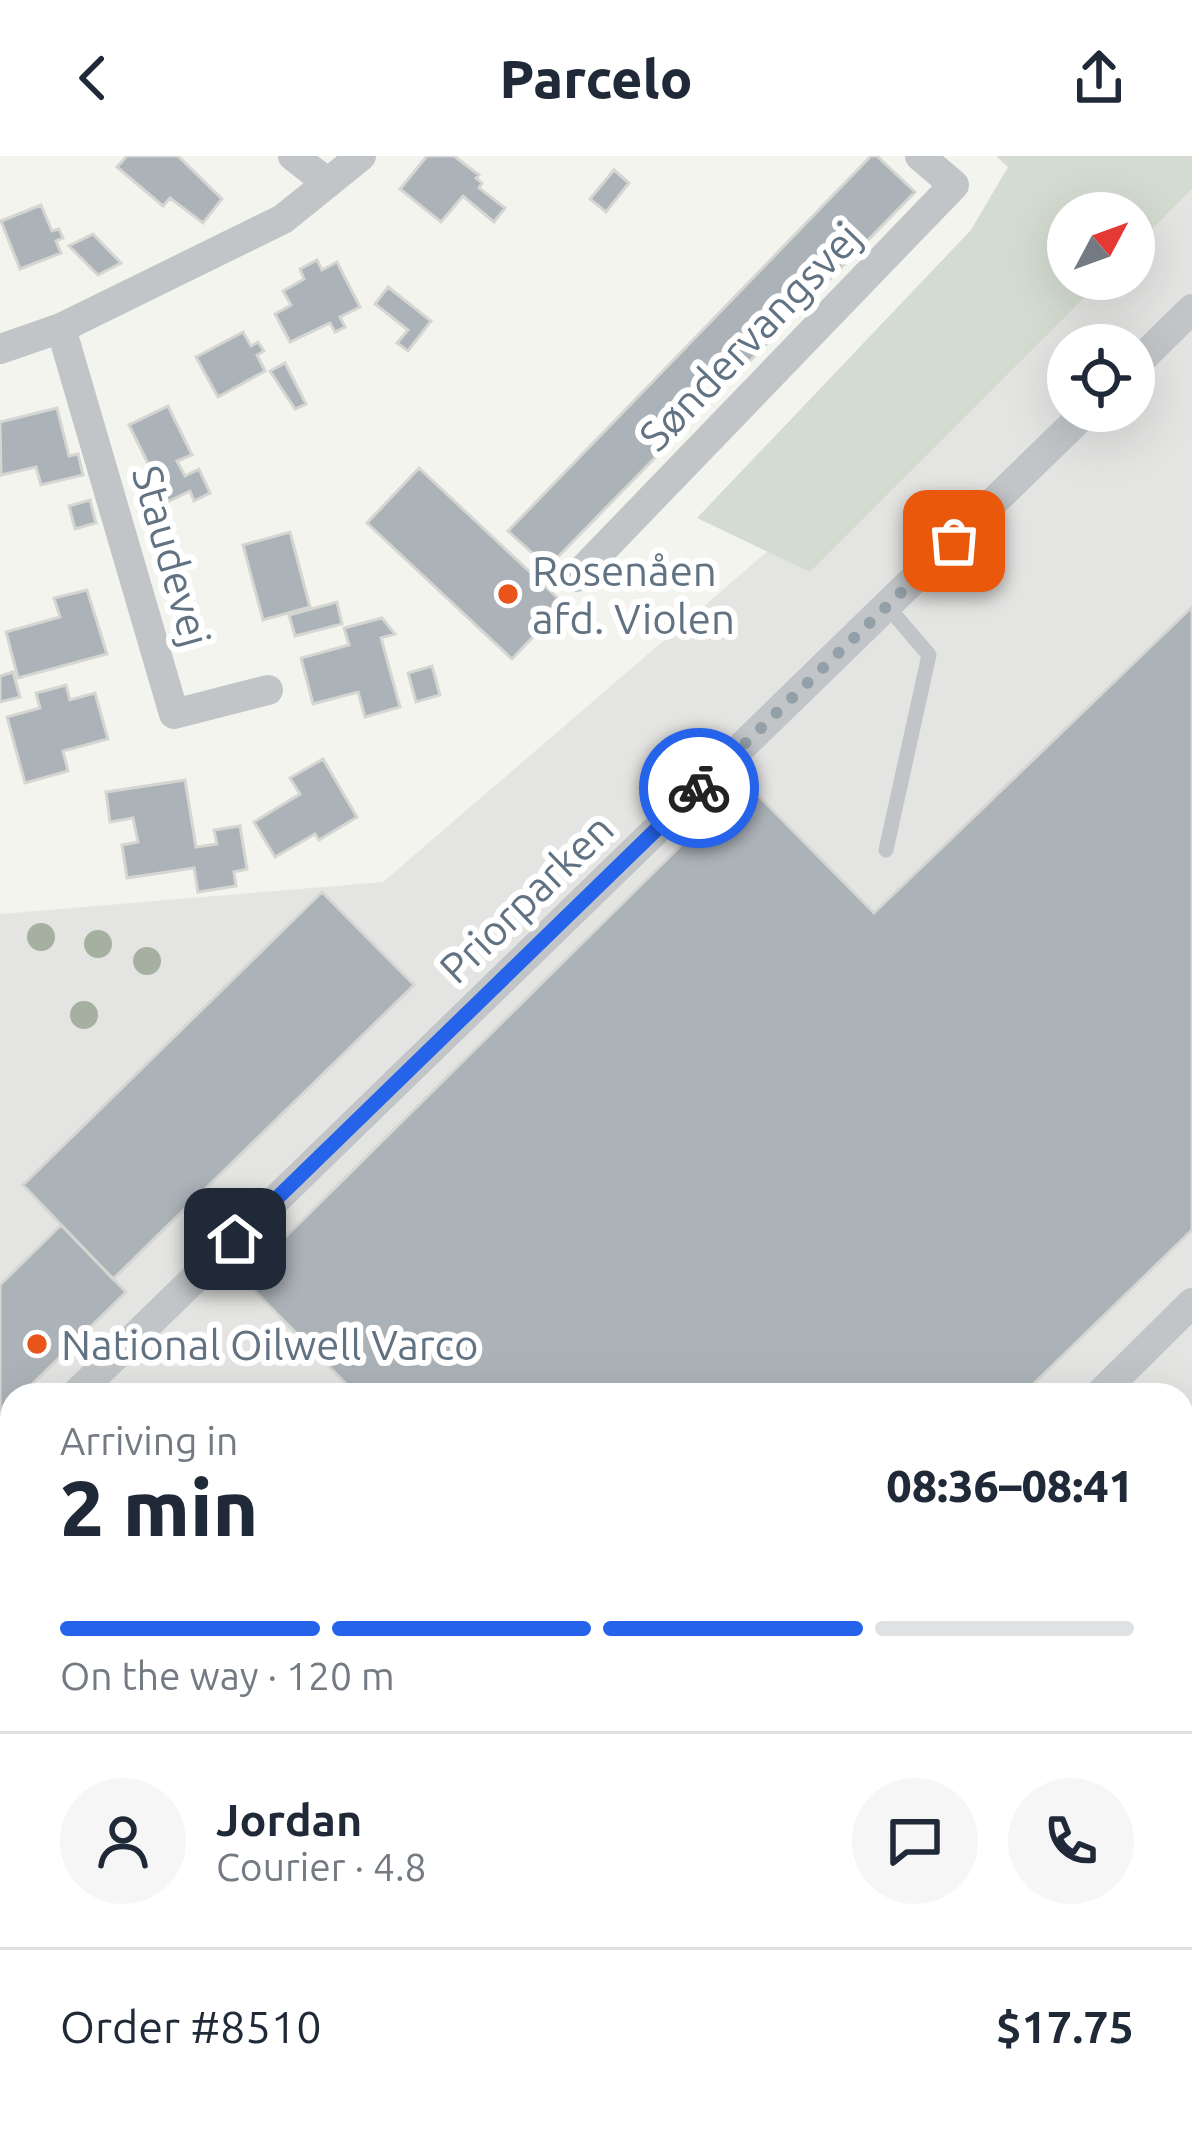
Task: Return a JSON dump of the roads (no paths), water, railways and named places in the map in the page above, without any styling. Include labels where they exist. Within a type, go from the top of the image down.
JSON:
[{"type":"street","points":[[293,156],[328,183]]},
{"type":"street","points":[[0,349],[62,328],[283,219],[361,156]]},
{"type":"street","name":"Søndervangsvej","points":[[576,577],[954,184],[920,156]]},
{"type":"street","points":[[1155,345],[1192,309]]},
{"type":"street","name":"Staudevej","points":[[62,328],[174,714],[268,690]]},
{"type":"street","name":"Priorparken","points":[[87,1383],[1066,432]]},
{"type":"street","points":[[1111,1383],[1192,1303]]},
{"type":"lane","points":[[886,850],[929,655],[887,606]]},
{"type":"place","name":"Rosenåen afd. Violen","points":[[508,594]]},
{"type":"place","name":"National Oilwell Varco","points":[[37,1344]]}]
